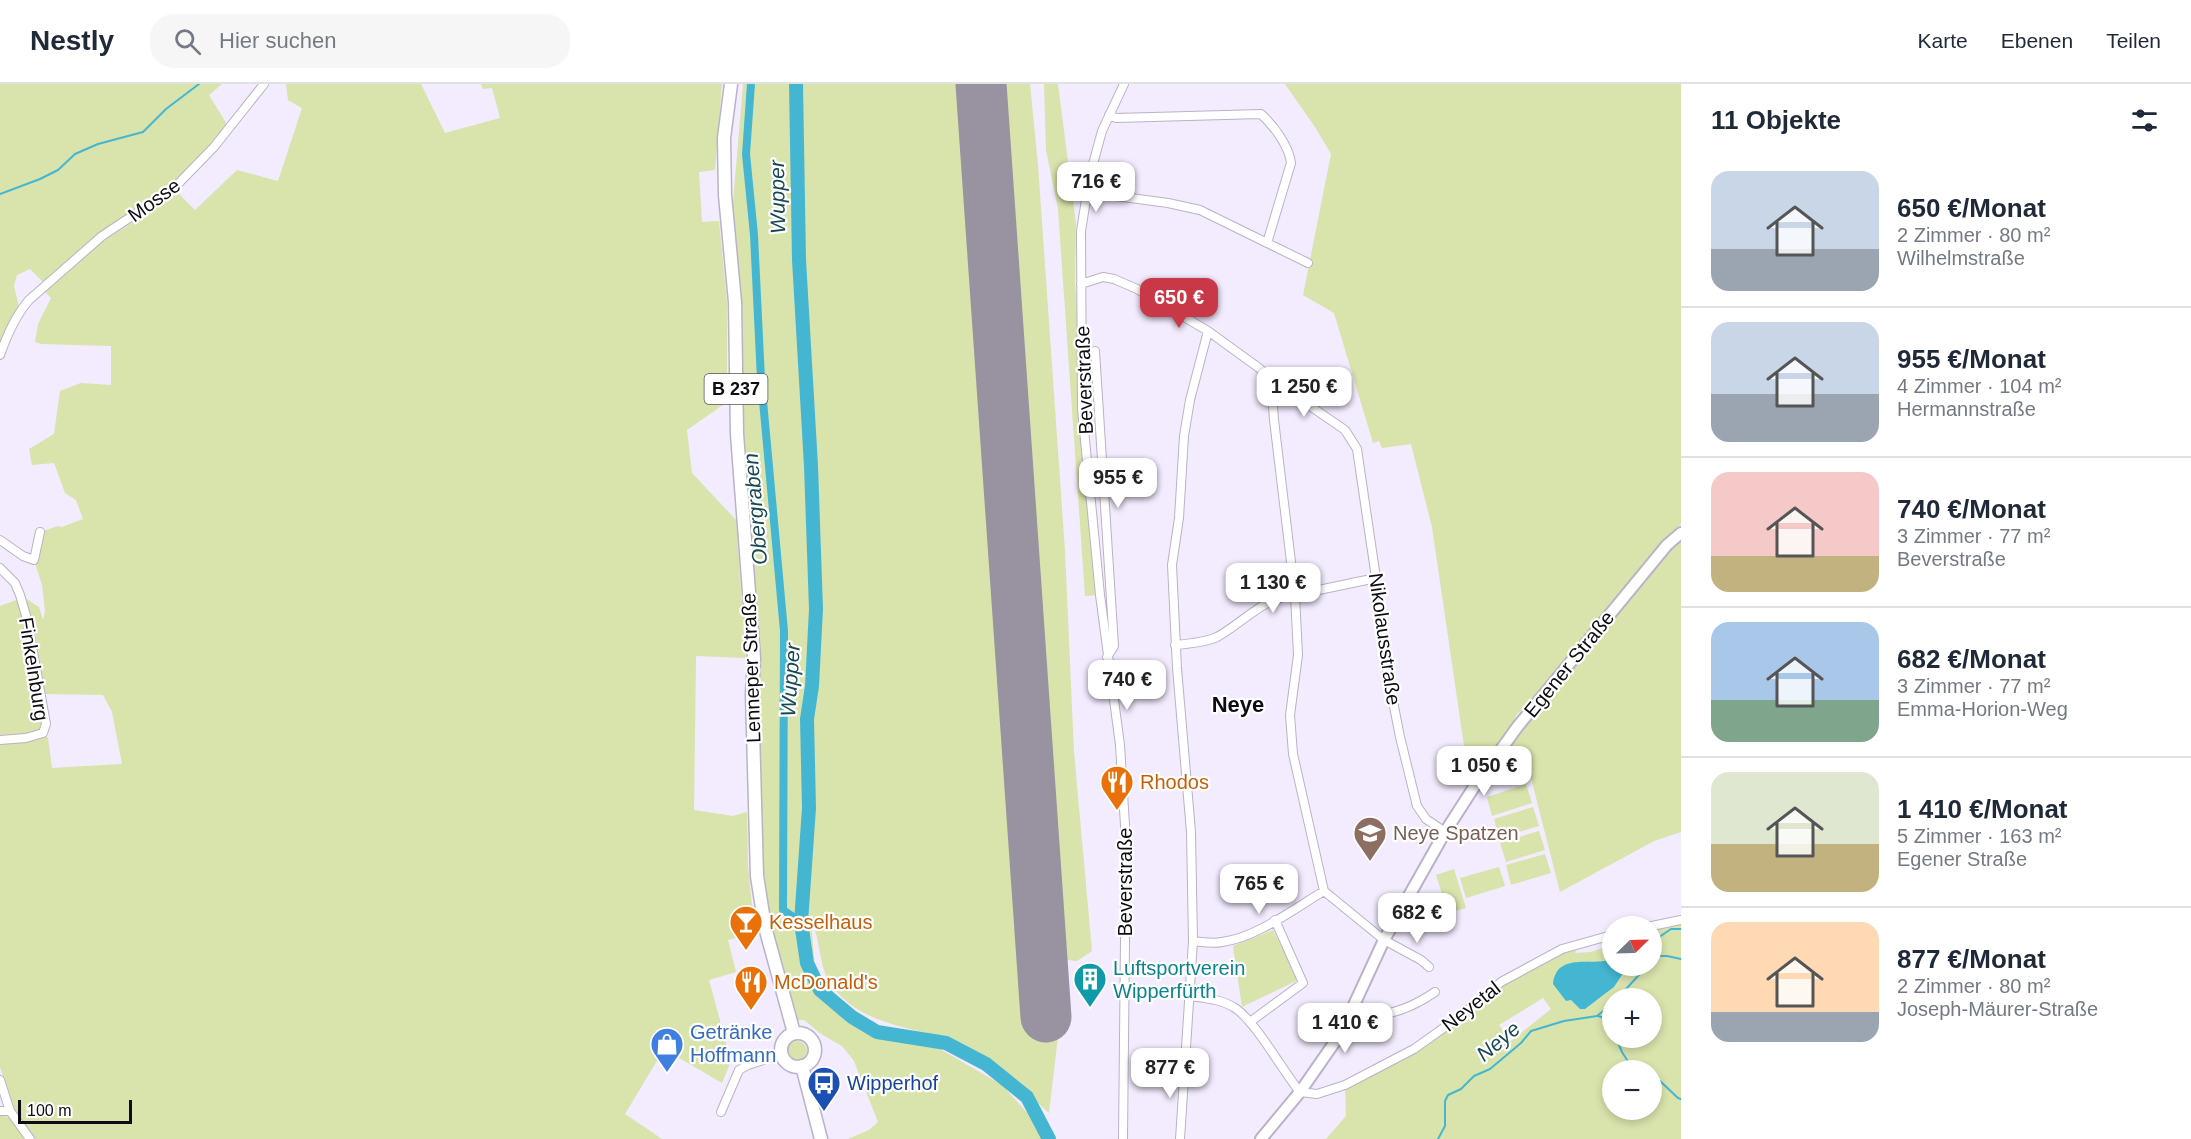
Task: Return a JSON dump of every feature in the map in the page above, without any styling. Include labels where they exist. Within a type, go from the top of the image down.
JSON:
[{"type":"main road","name":"Lenneper Straße","points":[[731,84],[724,138],[724,173],[735,302],[737,434],[754,658],[752,694],[757,876],[765,927],[794,1034]]},
{"type":"main road","points":[[794,1034],[806,1035],[814,1045],[815,1051],[811,1061],[802,1066],[792,1066],[781,1054],[782,1044],[794,1034]]},
{"type":"main road","points":[[802,1066],[821,1139]]},
{"type":"street","name":"Mosse","points":[[0,355],[10,329],[29,300],[95,241],[173,189],[214,147],[264,84]]},
{"type":"street","name":"Beverstraße","points":[[1123,1139],[1126,841],[1120,745],[1107,657],[1082,409],[1081,231],[1086,192],[1102,131],[1125,84]]},
{"type":"street","points":[[1109,116],[1116,118],[1261,114],[1270,122],[1290,155],[1291,163],[1267,243]]},
{"type":"street","points":[[1086,192],[1168,203],[1200,210],[1308,263]]},
{"type":"street","points":[[1081,284],[1103,277],[1137,289],[1208,331],[1275,382],[1272,392],[1274,420],[1295,595],[1298,655],[1290,715],[1293,754],[1324,891],[1384,940],[1421,960],[1429,968]]},
{"type":"street","points":[[1180,1139],[1193,941],[1191,832],[1175,645],[1172,565],[1179,518],[1184,436],[1190,399],[1208,331]]},
{"type":"street","points":[[1095,351],[1114,646],[1107,657]]},
{"type":"street","name":"Nikolausstraße","points":[[1275,382],[1348,434],[1356,449],[1388,674],[1417,806],[1426,819],[1445,832]]},
{"type":"street","points":[[0,540],[31,561],[34,560],[40,532]]},
{"type":"street","name":"Egener Straße","points":[[1261,1139],[1300,1092],[1341,1033],[1384,940],[1445,832],[1487,768],[1518,726],[1653,562],[1681,532]]},
{"type":"street","name":"Finkelnburg","points":[[0,568],[15,583],[20,594],[27,619],[45,724],[43,733],[0,740]]},
{"type":"street","points":[[1175,645],[1215,638],[1268,603],[1285,596],[1376,578]]},
{"type":"street","points":[[1193,941],[1221,943],[1239,938],[1324,891]]},
{"type":"street","points":[[1250,1022],[1303,983],[1275,920]]},
{"type":"street","points":[[1662,924],[1681,920]]},
{"type":"street","name":"Neyetal","points":[[1300,1092],[1317,1094],[1344,1085],[1414,1049],[1460,1017],[1500,982],[1562,950],[1602,938]]},
{"type":"street","points":[[1351,1012],[1362,1016],[1384,1015],[1420,1002],[1435,993]]},
{"type":"street","points":[[1190,996],[1215,999],[1234,1007],[1250,1022],[1300,1092]]},
{"type":"street","points":[[722,1112],[740,1070],[781,1054]]},
{"type":"street","points":[[0,1080],[10,1111],[30,1139]]},
{"type":"street","points":[[0,1110],[10,1111]]},
{"type":"green space","points":[[0,84],[222,84],[209,95],[228,126],[167,189],[87,243],[44,283],[30,269],[17,275],[14,286],[20,311],[0,348]]},
{"type":"green space","points":[[286,84],[421,84],[445,133],[500,118],[492,88],[483,89],[481,84],[722,84],[715,170],[699,172],[702,222],[719,221],[727,302],[727,402],[687,430],[692,473],[736,520],[746,658],[696,656],[694,810],[733,816],[747,812],[748,865],[752,906],[765,903],[759,812],[760,658],[744,454],[740,302],[733,202],[743,84],[1030,84],[1038,165],[1065,551],[1074,752],[1092,951],[1077,961],[1067,960],[1049,1113],[975,1051],[956,1042],[877,1019],[859,1010],[843,998],[826,974],[811,920],[817,992],[856,1021],[884,1035],[921,1038],[1002,1085],[1032,1118],[1042,1139],[848,1139],[869,1130],[878,1122],[854,1061],[842,1046],[821,1034],[804,1020],[797,1020],[772,929],[728,940],[736,972],[709,980],[731,1061],[722,1083],[664,1049],[625,1114],[662,1139],[32,1139],[14,1109],[0,1067],[0,742],[45,735],[48,738],[52,768],[122,764],[112,712],[103,695],[43,694],[25,598],[39,607],[43,620],[45,611],[42,585],[34,560],[40,532],[83,519],[76,500],[65,493],[54,463],[32,465],[29,449],[54,434],[60,391],[81,383],[111,385],[111,346],[35,342],[38,324],[51,298],[44,291],[91,249],[149,212],[176,191],[195,210],[237,170],[278,181],[302,108],[288,100]]},
{"type":"green space","points":[[1044,84],[1058,84],[1076,224],[1075,282],[1100,595],[1085,596],[1058,209],[1046,150]]},
{"type":"green space","points":[[1285,84],[1681,84],[1681,524],[1663,542],[1528,705],[1517,714],[1508,731],[1469,780],[1432,527],[1411,444],[1382,448],[1379,441],[1373,443],[1334,313],[1303,295],[1331,154]]},
{"type":"green space","points":[[1681,539],[1681,832],[1654,841],[1560,892],[1531,778],[1481,783],[1657,564]]},
{"type":"green space","points":[[19,599],[43,722],[41,729],[26,735],[0,737],[0,606]]},
{"type":"green space","points":[[1526,784],[1532,803],[1492,816],[1487,797]]},
{"type":"green space","points":[[1533,807],[1539,826],[1499,838],[1494,819]]},
{"type":"green space","points":[[1539,831],[1545,850],[1506,862],[1500,843]]},
{"type":"green space","points":[[1545,854],[1551,873],[1511,885],[1506,865]]},
{"type":"green space","points":[[1499,867],[1505,886],[1466,898],[1460,878]]},
{"type":"green space","points":[[1454,869],[1466,908],[1448,913],[1436,875]]},
{"type":"green space","points":[[1681,920],[1681,1139],[1326,1139],[1346,1116],[1345,1085],[1414,1049],[1501,982],[1577,946],[1575,953],[1602,948],[1602,969],[1571,1000],[1580,1009],[1585,1009],[1602,996],[1602,1048],[1662,1048],[1662,988],[1614,987],[1621,976],[1662,976],[1662,925]],"holes":[[[1543,998],[1551,1009],[1511,1041],[1499,1025]]]},
{"type":"green space","points":[[1273,930],[1298,980],[1242,1007],[1233,946]]},
{"type":"green space","points":[[797,1041],[804,1044],[807,1051],[804,1058],[797,1061],[790,1058],[787,1051],[790,1044]]},
{"type":"green space","points":[[0,1114],[12,1119],[29,1139],[0,1139]]},
{"type":"water","points":[[1602,961],[1602,976],[1621,976],[1613,988],[1602,988],[1602,996],[1585,1009],[1580,1009],[1571,1000],[1566,1001],[1553,984],[1561,967],[1576,962]]},
{"type":"waterway","points":[[0,194],[58,170],[75,154],[98,144],[143,132],[166,109],[199,84]]},
{"type":"waterway","name":"Obergraben","points":[[751,84],[746,154],[754,235],[761,379],[784,631],[783,910],[801,922]]},
{"type":"waterway","name":"Wupper","points":[[796,84],[799,260],[811,466],[816,609],[812,686],[807,719],[809,808],[801,922],[807,963],[820,990],[852,1017],[877,1032],[946,1043],[986,1064],[1027,1097],[1049,1139]]},
{"type":"waterway","points":[[1662,935],[1671,929],[1681,929]]},
{"type":"waterway","name":"Neye","points":[[1662,956],[1681,959]]},
{"type":"waterway","name":"Neye","points":[[1627,988],[1638,976]]},
{"type":"waterway","name":"Neye","points":[[1438,1139],[1445,1126],[1445,1101],[1448,1095],[1461,1089],[1474,1076],[1490,1069],[1521,1043],[1531,1031],[1564,1021],[1597,1016],[1602,1012]]},
{"type":"waterway","points":[[1598,1016],[1602,1017]]},
{"type":"waterway","points":[[1620,1048],[1627,1060]]},
{"type":"waterway","points":[[1662,1083],[1681,1099]]},
{"type":"runway","points":[[981,84],[1046,1017]]},
{"type":"place","name":"Rhodos","points":[[1117,811]]},
{"type":"place","name":"Neye Spatzen","points":[[1370,862]]},
{"type":"place","name":"Kesselhaus","points":[[746,951]]},
{"type":"place","name":"Luftsportverein Wipperfürth","points":[[1090,1008]]},
{"type":"place","name":"McDonald's","points":[[751,1011]]},
{"type":"place","name":"Getränke Hoffmann","points":[[667,1073]]},
{"type":"place","name":"Wipperhof","points":[[824,1112]]},
{"type":"district","name":"Neye","points":[[1238,704]]}]
